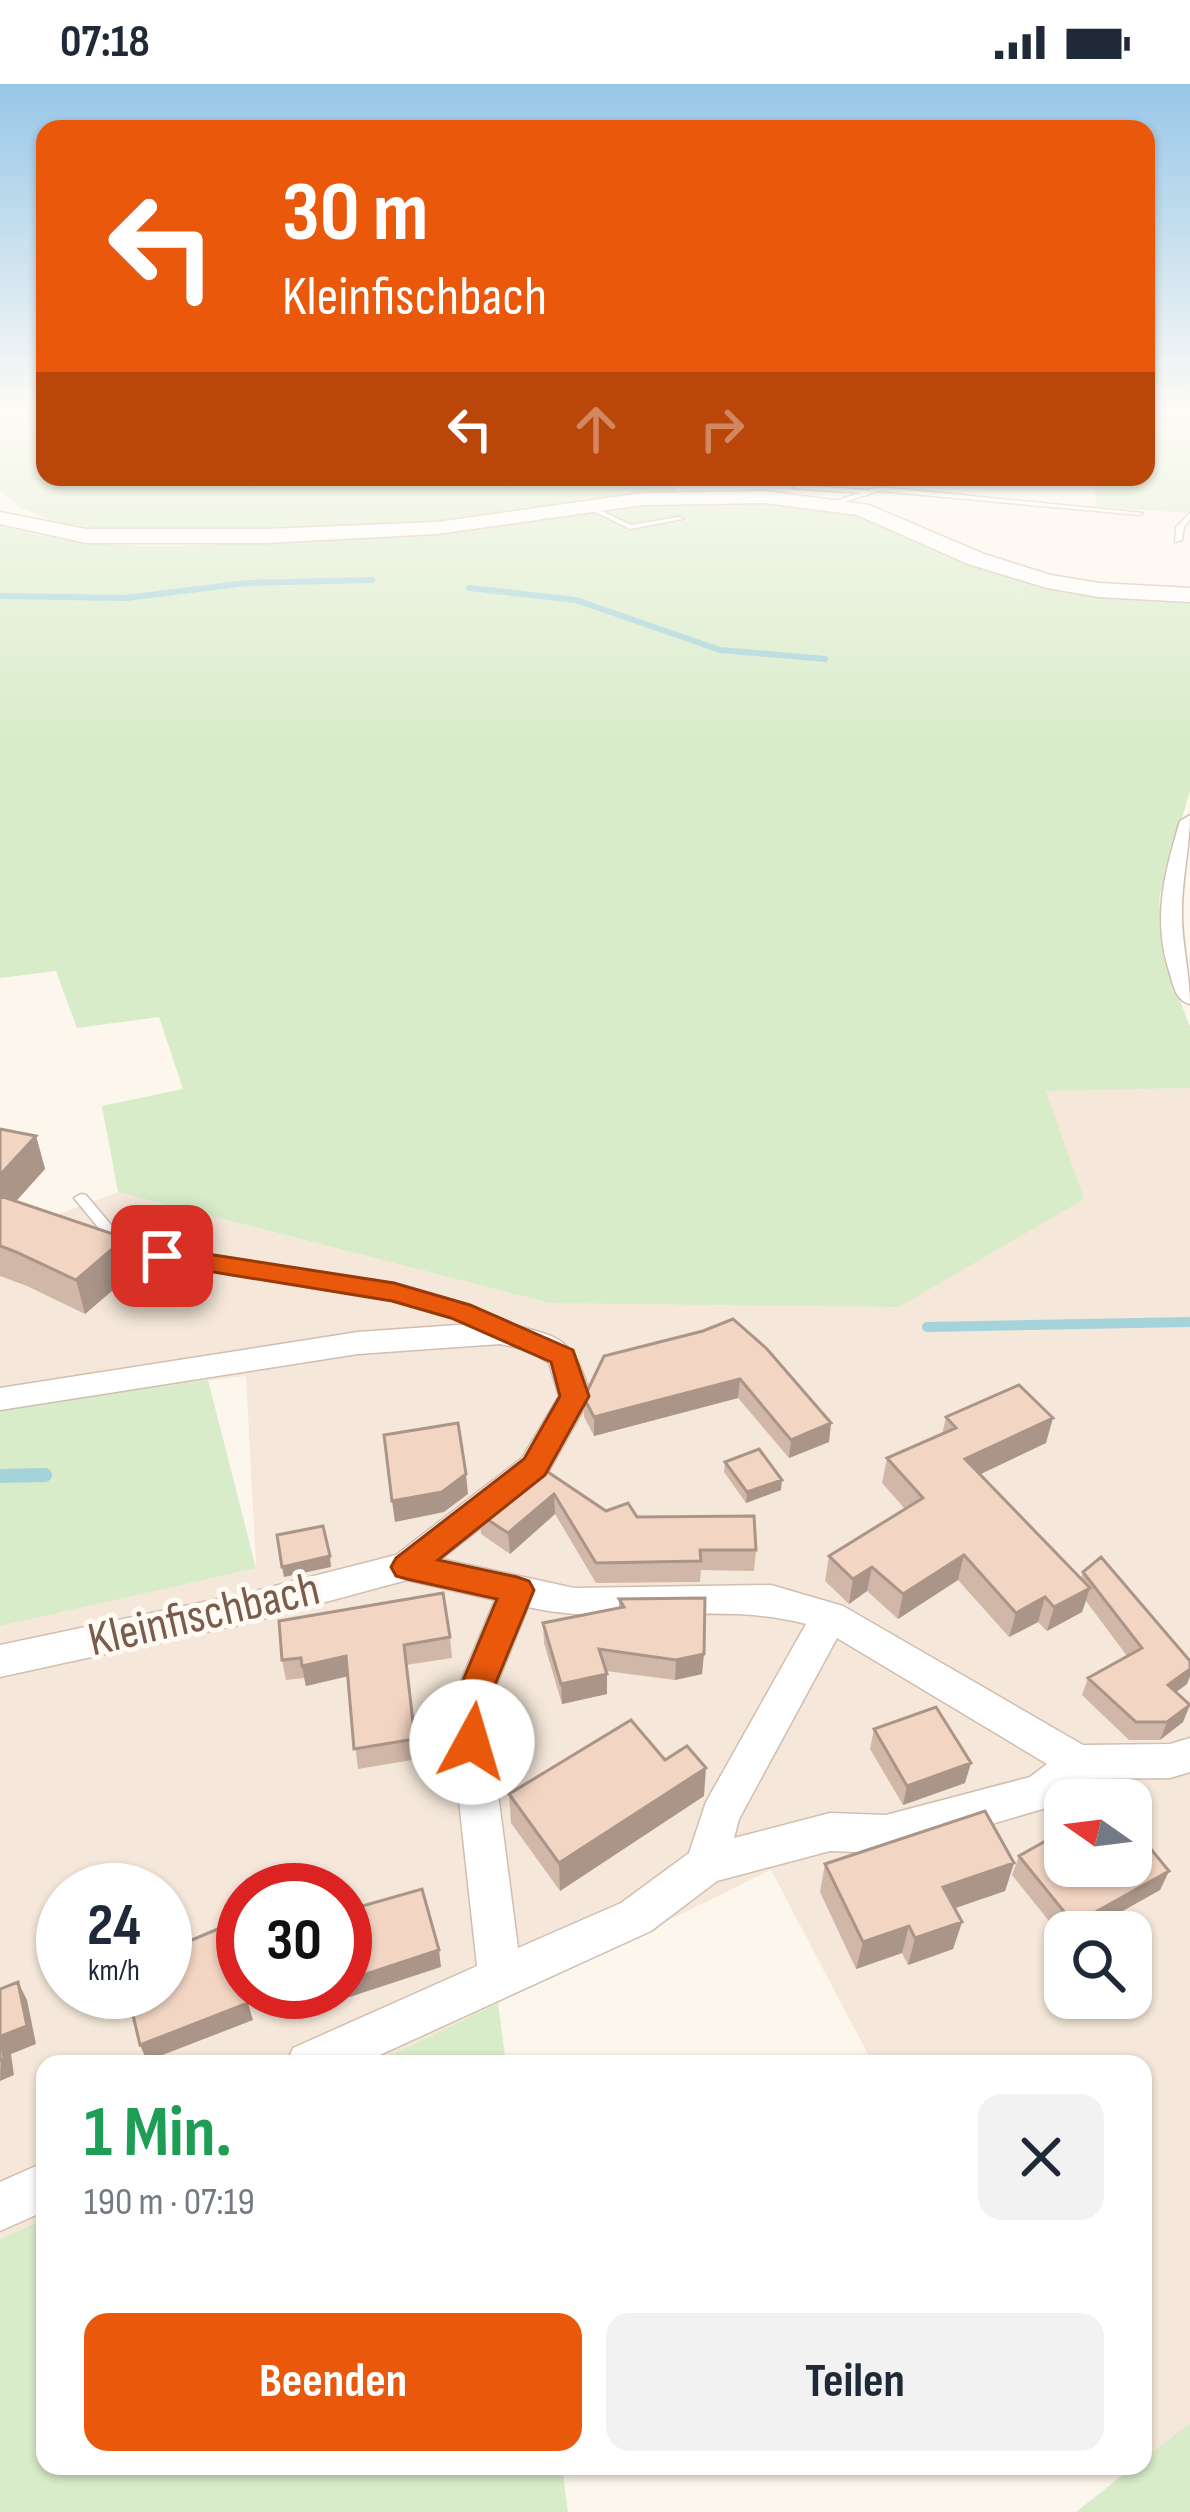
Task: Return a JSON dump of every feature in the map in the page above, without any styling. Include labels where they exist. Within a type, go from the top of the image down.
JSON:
[{"type":"main road","points":[[11,520],[86,536],[266,536],[415,530],[484,520]]},
{"type":"main road","points":[[891,520],[976,559],[1047,581],[1099,590],[1190,595]]},
{"type":"street","points":[[1190,821],[1168,898],[1175,962],[1190,997]]},
{"type":"street","name":"Kleinfischbach","points":[[0,1400],[358,1343],[500,1333],[538,1342],[563,1357],[575,1396],[535,1467],[407,1567],[251,1607],[0,1661]]},
{"type":"street","name":"Kleinfischbach","points":[[407,1567],[574,1603],[771,1600],[830,1616],[1078,1762]]},
{"type":"street","points":[[500,1976],[468,1709],[517,1590]]},
{"type":"street","points":[[706,1865],[719,1815],[830,1616]]},
{"type":"street","points":[[329,2055],[636,1917],[706,1865],[830,1832],[886,1834],[975,1811],[1042,1792],[1078,1762],[1170,1761],[1190,1755]]},
{"type":"street","points":[[0,2207],[36,2190]]},
{"type":"lane","points":[[617,520],[630,527],[671,520]]},
{"type":"lane","points":[[1178,540],[1185,520]]},
{"type":"lane","points":[[81,1198],[117,1241],[139,1249],[394,1292],[460,1312],[500,1333]]},
{"type":"shaded area","points":[[1190,1088],[1190,2423],[1152,2452],[1152,2055],[868,2055],[771,1870],[391,2055],[36,2055],[36,2223],[0,2239],[0,1626],[256,1567],[246,1376],[0,1405],[0,1264],[24,1227],[118,1192],[549,1303],[1046,1090]]},
{"type":"green space","points":[[54,520],[445,520],[394,527],[125,532]]},
{"type":"green space","points":[[480,520],[870,520],[981,567],[1190,600],[1190,791],[1159,898],[1166,963],[1190,1027],[1190,1088],[1046,1091],[1084,1199],[899,1307],[549,1303],[118,1192],[102,1106],[183,1089],[159,1017],[77,1028],[56,971],[0,978],[0,525],[42,536],[130,546],[265,541]]},
{"type":"green space","points":[[208,1380],[256,1568],[0,1626],[0,1408]]},
{"type":"green space","points":[[498,2003],[505,2055],[391,2055]]},
{"type":"green space","points":[[36,2223],[36,2475],[563,2475],[568,2512],[0,2512],[0,2239]]},
{"type":"green space","points":[[1190,2423],[1190,2512],[1076,2512],[1123,2475],[1152,2475],[1152,2452]]},
{"type":"building","points":[[0,1129],[36,1136],[0,1175]]},
{"type":"building","points":[[0,1196],[125,1238],[76,1280],[0,1246]]},
{"type":"building","points":[[733,1319],[767,1349],[831,1423],[791,1440],[740,1379],[594,1417],[584,1398],[604,1356]]},
{"type":"building","points":[[1019,1385],[1053,1418],[965,1459],[1090,1588],[1054,1607],[1045,1597],[1016,1613],[964,1555],[903,1594],[872,1567],[853,1579],[829,1556],[923,1498],[887,1458],[956,1428],[946,1417]]},
{"type":"building","points":[[458,1423],[466,1474],[442,1492],[392,1501],[384,1435]]},
{"type":"building","points":[[759,1449],[782,1480],[747,1492],[725,1462]]},
{"type":"building","points":[[539,1466],[606,1511],[628,1503],[637,1517],[754,1516],[756,1550],[700,1550],[701,1561],[596,1563],[554,1494],[508,1533],[479,1514]]},
{"type":"building","points":[[323,1526],[330,1556],[282,1567],[277,1535]]},
{"type":"building","points":[[1101,1557],[1190,1661],[1190,1669],[1168,1685],[1190,1705],[1167,1722],[1136,1722],[1088,1678],[1142,1648],[1083,1572]]},
{"type":"building","points":[[443,1593],[450,1637],[404,1645],[415,1739],[354,1749],[346,1656],[302,1666],[301,1658],[282,1660],[279,1621]]},
{"type":"building","points":[[705,1598],[704,1654],[676,1660],[599,1649],[607,1674],[561,1684],[543,1623],[624,1607],[619,1599]]},
{"type":"building","points":[[936,1707],[971,1763],[907,1786],[874,1729]]},
{"type":"building","points":[[631,1720],[665,1760],[687,1746],[706,1768],[559,1863],[509,1794]]},
{"type":"building","points":[[985,1811],[1014,1863],[943,1887],[962,1922],[915,1938],[909,1926],[863,1942],[825,1864]]},
{"type":"building","points":[[1044,1842],[1044,1887],[1019,1856]]},
{"type":"building","points":[[1152,1850],[1169,1871],[1152,1880]]},
{"type":"building","points":[[1044,1887],[1140,1887],[1097,1911],[1063,1911]]},
{"type":"building","points":[[422,1889],[439,1950],[372,1972],[372,1903]]},
{"type":"building","points":[[216,1930],[216,2015],[140,2045],[134,2019],[192,2019],[192,1940]]},
{"type":"building","points":[[18,1982],[27,2026],[1,2036],[4,2058],[0,2060],[0,1989]]},
{"type":"waterway","points":[[0,596],[126,598],[247,583],[372,580]]},
{"type":"waterway","points":[[469,588],[576,600],[720,650],[825,659]]},
{"type":"waterway","points":[[927,1327],[1190,1322]]},
{"type":"waterway","points":[[0,1476],[45,1475]]},
{"type":"route","points":[[162,1256],[394,1292],[460,1312],[500,1333],[538,1342],[563,1357],[575,1396],[535,1467],[407,1567],[517,1590],[468,1709],[472,1742]]}]
